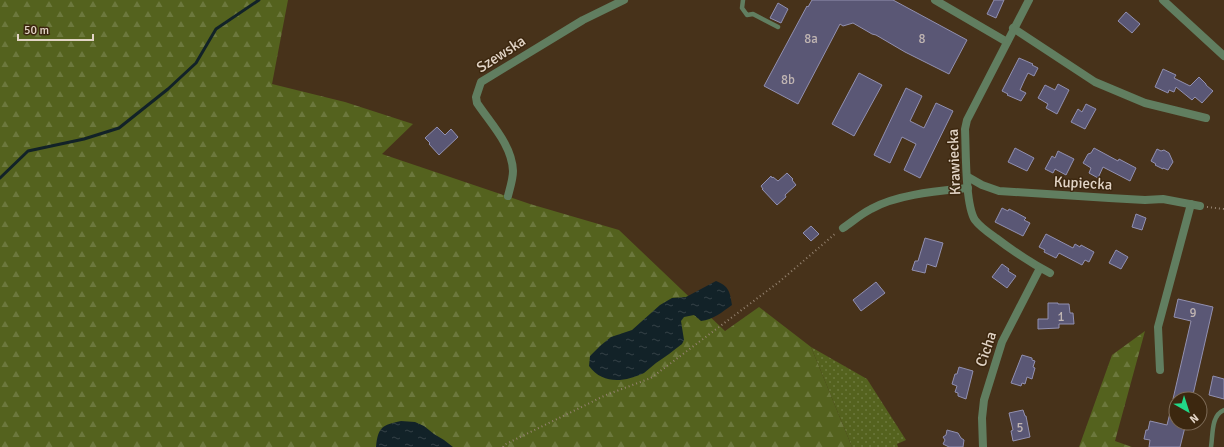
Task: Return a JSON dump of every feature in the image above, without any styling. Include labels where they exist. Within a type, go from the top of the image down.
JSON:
[{"type":"street","name":"Szewska","points":[[508,196],[513,172],[511,157],[505,143],[478,103],[476,97],[481,82],[583,20],[624,0]]},
{"type":"street","points":[[935,0],[1007,42]]},
{"type":"street","name":"Krawiecka","points":[[1029,0],[967,120],[965,129],[968,188],[970,206],[975,221],[1014,252],[1050,273]]},
{"type":"street","points":[[1163,0],[1224,56]]},
{"type":"street","points":[[1014,28],[1095,82],[1145,103],[1206,118]]},
{"type":"street","name":"Kupiecka","points":[[968,177],[982,185],[999,191],[1145,200],[1163,199],[1200,206]]},
{"type":"street","points":[[843,228],[872,208],[889,201],[932,191],[968,188]]},
{"type":"street","points":[[1160,370],[1158,327],[1191,204]]},
{"type":"street","name":"Cicha","points":[[983,447],[982,418],[984,400],[1002,342],[1040,268]]},
{"type":"lane","points":[[743,0],[742,8],[747,15],[753,14],[778,27]]},
{"type":"lane","points":[[1211,447],[1215,418],[1221,411],[1224,410]]},
{"type":"path","points":[[1200,206],[1224,209]]},
{"type":"path","points":[[503,447],[504,445],[606,395],[651,378],[779,282],[843,228]]},
{"type":"green space","points":[[0,0],[288,0],[272,84],[345,102],[413,124],[382,154],[530,204],[619,230],[725,331],[759,307],[811,347],[852,447],[0,447]]},
{"type":"green space","points":[[1145,331],[1115,441],[1132,447],[1079,447],[1112,355]]},
{"type":"green space","points":[[811,347],[867,379],[906,440],[897,444],[898,447],[852,447]]},
{"type":"water","points":[[716,281],[724,285],[728,290],[732,305],[710,319],[701,321],[694,315],[684,317],[681,321],[684,340],[682,344],[644,373],[622,380],[615,380],[601,376],[589,366],[590,356],[611,337],[632,330],[660,305],[672,298],[686,297]]},
{"type":"water","points":[[401,421],[415,422],[424,426],[453,447],[376,447],[378,435],[382,428],[389,424]]},
{"type":"building","points":[[812,0],[893,0],[967,40],[949,74],[905,52],[853,23],[843,26],[840,24],[798,104],[764,86],[807,6],[808,7]]},
{"type":"building","points":[[994,0],[1004,0],[996,18],[987,14]]},
{"type":"building","points":[[778,3],[788,9],[781,23],[770,18]]},
{"type":"building","points":[[1126,12],[1140,24],[1132,33],[1118,21]]},
{"type":"building","points":[[1019,58],[1033,64],[1032,65],[1038,68],[1034,76],[1028,73],[1020,90],[1026,93],[1021,101],[1007,95],[1008,94],[1002,91]]},
{"type":"building","points":[[1163,69],[1176,75],[1174,78],[1190,86],[1199,77],[1213,91],[1202,103],[1195,97],[1192,100],[1176,87],[1174,92],[1169,90],[1168,93],[1155,87]]},
{"type":"building","points":[[859,73],[882,85],[854,136],[832,124]]},
{"type":"building","points":[[1058,84],[1069,90],[1057,114],[1046,108],[1048,104],[1038,98],[1045,85],[1055,90]]},
{"type":"building","points":[[906,88],[922,96],[910,121],[924,128],[936,103],[953,111],[920,178],[904,170],[916,144],[902,137],[890,163],[874,155]]},
{"type":"building","points":[[1086,104],[1096,109],[1085,129],[1071,122],[1078,109],[1082,112]]},
{"type":"building","points":[[437,127],[445,135],[451,129],[458,137],[439,155],[425,138]]},
{"type":"building","points":[[1015,148],[1034,158],[1027,171],[1008,162]]},
{"type":"building","points":[[1094,148],[1118,161],[1119,159],[1136,168],[1130,181],[1103,167],[1098,178],[1089,173],[1091,168],[1083,163],[1088,154],[1091,153]]},
{"type":"building","points":[[1157,149],[1161,151],[1164,150],[1169,153],[1173,162],[1168,170],[1155,165],[1156,164],[1151,161]]},
{"type":"building","points":[[1058,151],[1074,159],[1066,175],[1055,169],[1053,173],[1045,169],[1052,156],[1055,158]]},
{"type":"building","points":[[787,173],[796,185],[777,205],[761,186],[771,176],[778,181]]},
{"type":"building","points":[[1002,208],[1008,211],[1009,209],[1017,213],[1026,218],[1024,220],[1030,223],[1023,236],[995,222]]},
{"type":"building","points":[[1136,214],[1146,218],[1142,230],[1132,227]]},
{"type":"building","points":[[811,226],[819,234],[811,241],[803,233]]},
{"type":"building","points":[[1046,234],[1073,248],[1075,244],[1080,247],[1081,245],[1094,252],[1089,262],[1085,260],[1082,265],[1059,253],[1056,258],[1044,252],[1045,250],[1039,247]]},
{"type":"building","points":[[925,238],[943,243],[936,267],[927,264],[925,273],[912,270],[915,261],[918,261]]},
{"type":"building","points":[[1116,250],[1128,257],[1121,269],[1109,263]]},
{"type":"building","points":[[1002,264],[1009,269],[1008,271],[1016,276],[1007,288],[992,277]]},
{"type":"building","points":[[876,282],[885,293],[861,311],[853,300]]},
{"type":"building","points":[[1178,299],[1213,307],[1194,391],[1175,391],[1191,321],[1174,317]]},
{"type":"building","points":[[1048,303],[1069,304],[1070,313],[1073,313],[1074,324],[1059,324],[1059,328],[1038,329],[1038,319],[1048,319]]},
{"type":"building","points":[[1022,355],[1032,358],[1032,360],[1035,361],[1033,367],[1035,368],[1032,379],[1027,377],[1025,384],[1022,383],[1021,386],[1011,383]]},
{"type":"building","points":[[959,367],[973,371],[966,399],[958,396],[958,393],[955,392],[957,386],[952,384]]},
{"type":"building","points":[[1213,376],[1224,379],[1224,399],[1209,395]]},
{"type":"building","points":[[1023,410],[1026,416],[1030,437],[1013,441],[1011,431],[1013,430],[1009,413]]},
{"type":"building","points":[[1150,421],[1167,425],[1168,421],[1168,431],[1184,431],[1180,447],[1149,447],[1150,440],[1144,439]]},
{"type":"building","points":[[947,430],[958,433],[964,440],[963,447],[949,447],[943,444],[945,440],[943,437],[946,435]]},
{"type":"waterway","points":[[0,178],[28,151],[84,139],[119,128],[168,89],[196,63],[216,29],[259,0]]}]
